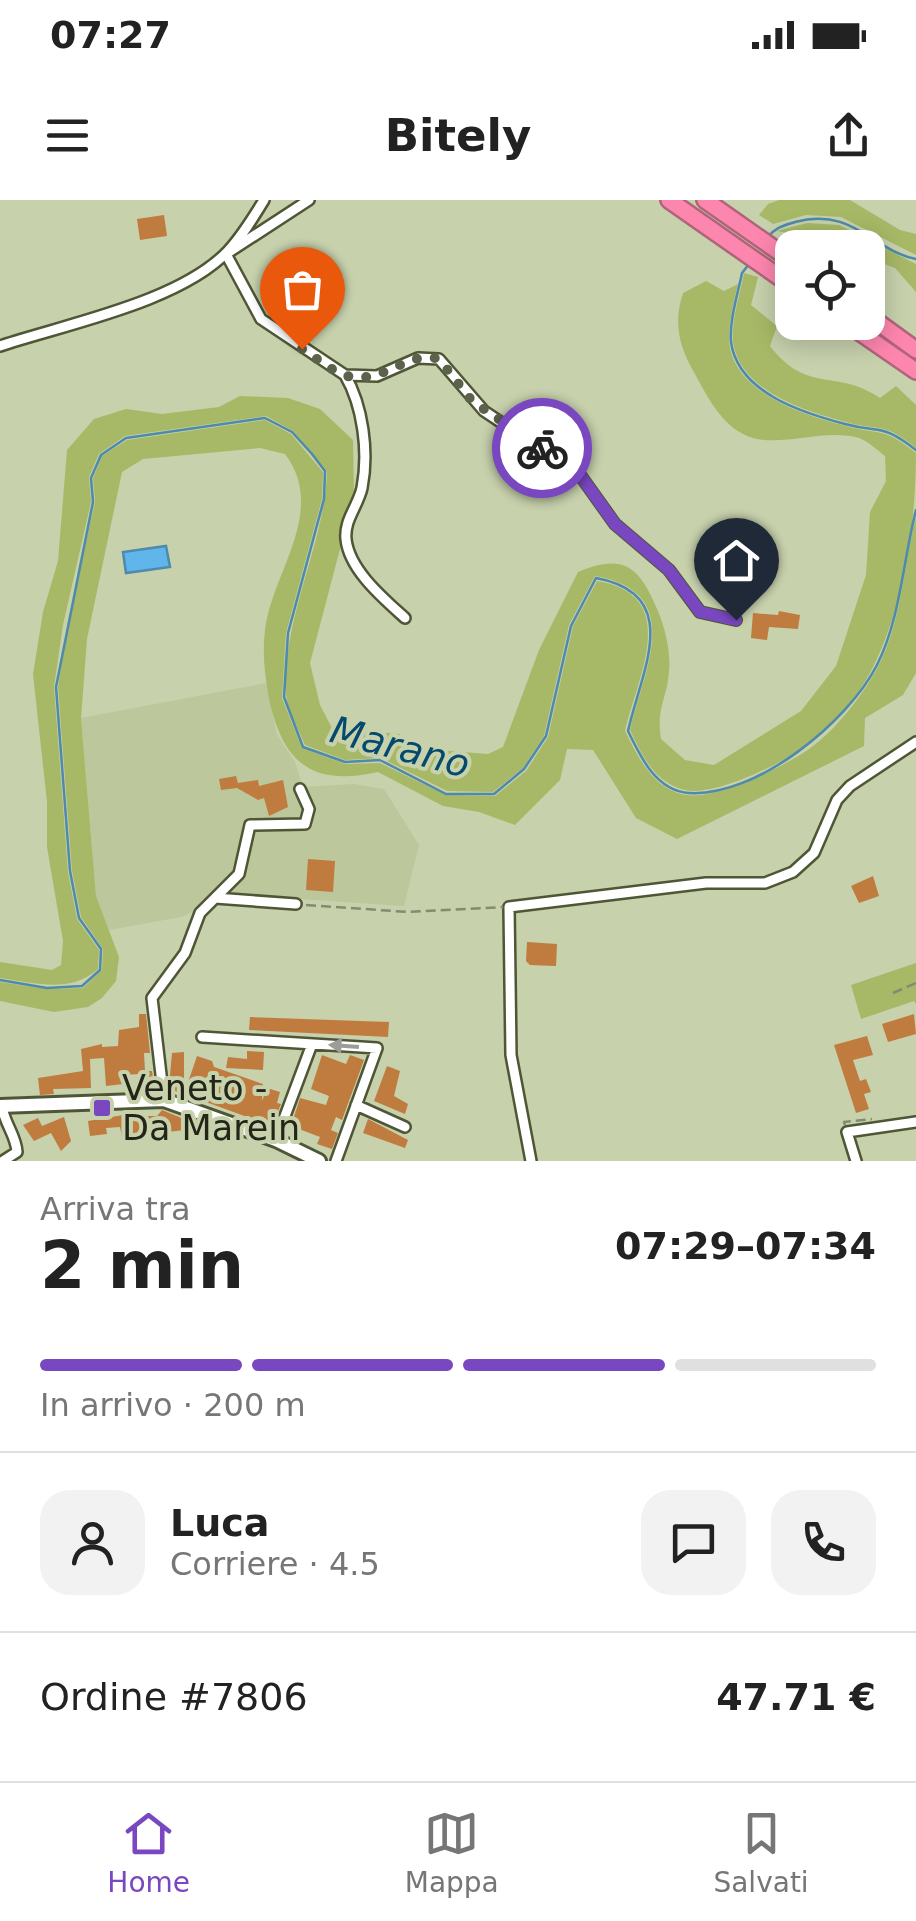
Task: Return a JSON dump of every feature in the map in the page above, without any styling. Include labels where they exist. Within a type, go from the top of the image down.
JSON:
[{"type":"highway","points":[[669,200],[775,274]]},
{"type":"highway","points":[[705,200],[775,248]]},
{"type":"highway","points":[[885,327],[916,350]]},
{"type":"highway","points":[[871,340],[916,371]]},
{"type":"main road","points":[[1,1106],[164,1100],[276,1140],[318,1161]]},
{"type":"street","points":[[226,254],[264,200]]},
{"type":"street","points":[[0,346],[140,303],[310,200]]},
{"type":"street","points":[[226,254],[261,319],[345,375],[358,402],[363,442],[362,489],[346,527],[346,542],[358,568],[406,618]]},
{"type":"street","points":[[345,375],[377,376],[418,358],[439,359],[484,411],[580,475],[615,524],[669,570],[700,612],[736,620]]},
{"type":"street","points":[[531,1161],[511,1054],[509,907],[706,883],[765,883],[793,872],[814,853],[837,800],[850,786],[916,742]]},
{"type":"street","points":[[164,1100],[152,998],[186,953],[200,913],[239,874],[250,825],[305,824],[309,809],[300,789]]},
{"type":"street","points":[[215,898],[296,904]]},
{"type":"street","points":[[202,1037],[377,1048],[336,1161]]},
{"type":"street","points":[[276,1140],[312,1044]]},
{"type":"street","points":[[356,1105],[405,1127]]},
{"type":"street","points":[[1,1106],[17,1146],[17,1152],[3,1161]]},
{"type":"street","points":[[856,1161],[847,1132],[916,1122]]},
{"type":"path","points":[[296,904],[408,912],[509,907]]},
{"type":"path","points":[[892,993],[916,982]]},
{"type":"shaded area","points":[[266,683],[277,735],[295,762],[303,787],[354,784],[384,789],[419,845],[404,906],[224,894],[242,876],[253,828],[307,827],[312,809],[303,788],[302,820],[268,818],[247,822],[235,872],[198,910],[181,917],[109,930],[96,896],[81,718]]},
{"type":"green space","points":[[779,200],[850,200],[900,230],[916,234],[916,255],[885,239],[885,230],[867,230],[841,217],[806,215],[773,224],[759,215],[768,204]]},
{"type":"green space","points":[[807,223],[839,225],[849,230],[781,230]]},
{"type":"green space","points":[[885,248],[916,264],[916,292],[895,268],[885,264]]},
{"type":"green space","points":[[744,273],[758,277],[751,305],[775,324],[770,346],[797,371],[810,376],[850,384],[880,398],[896,386],[916,405],[916,448],[889,431],[812,412],[761,386],[738,359],[733,342]]},
{"type":"green space","points":[[706,281],[724,291],[738,284],[729,338],[733,357],[755,387],[790,408],[888,435],[916,453],[911,533],[894,613],[869,674],[826,729],[781,761],[730,784],[698,791],[665,781],[645,759],[630,730],[649,659],[650,616],[641,598],[623,585],[595,576],[569,625],[544,736],[523,768],[493,792],[447,791],[381,758],[345,760],[305,745],[287,700],[287,665],[290,637],[319,526],[327,471],[293,431],[266,416],[125,436],[99,454],[89,477],[91,502],[63,625],[54,687],[68,872],[77,919],[99,950],[98,969],[76,982],[64,984],[0,978],[0,962],[52,970],[61,965],[63,941],[47,847],[47,802],[33,674],[43,612],[58,561],[67,450],[94,419],[126,409],[162,414],[219,407],[240,396],[288,398],[320,409],[353,440],[354,495],[344,517],[340,549],[310,663],[320,705],[332,728],[399,734],[424,749],[488,754],[503,747],[539,650],[578,572],[608,564],[619,564],[637,574],[658,611],[669,664],[660,719],[661,739],[685,760],[714,765],[801,711],[836,666],[866,575],[870,512],[886,481],[885,456],[869,443],[845,435],[755,439],[727,423],[700,382],[679,335],[683,293]]},
{"type":"green space","points":[[265,420],[291,434],[323,472],[322,499],[286,633],[282,698],[302,748],[345,764],[380,763],[446,795],[495,796],[526,771],[548,737],[573,626],[597,581],[623,589],[639,602],[647,620],[644,663],[625,731],[642,762],[656,780],[675,792],[700,795],[733,787],[809,749],[838,722],[864,689],[878,667],[892,631],[916,517],[916,673],[903,695],[865,718],[864,746],[677,839],[636,818],[593,750],[567,749],[560,780],[515,825],[479,812],[443,806],[378,772],[335,776],[318,772],[292,754],[283,739],[265,674],[264,639],[270,608],[294,542],[301,497],[297,476],[285,454],[260,448],[143,459],[122,472],[87,639],[81,718],[96,896],[119,957],[116,981],[88,1007],[54,1012],[0,1001],[0,982],[47,989],[83,988],[102,970],[103,949],[81,917],[72,871],[58,687],[67,626],[95,502],[93,478],[102,456],[127,440]]},
{"type":"green space","points":[[916,963],[916,1004],[914,1001],[861,1019],[851,985]]},
{"type":"water","points":[[166,546],[170,567],[126,573],[123,552]]},
{"type":"building","points":[[164,215],[167,236],[140,240],[137,219]]},
{"type":"building","points":[[779,611],[800,615],[798,629],[769,627],[767,640],[751,638],[753,613],[778,615]]},
{"type":"building","points":[[236,776],[238,783],[258,780],[259,786],[283,780],[288,807],[269,816],[264,798],[258,800],[237,788],[221,790],[219,779]]},
{"type":"building","points":[[308,859],[335,861],[333,892],[306,890]]},
{"type":"building","points":[[873,876],[879,896],[859,903],[851,886]]},
{"type":"building","points":[[527,942],[557,944],[556,966],[530,965],[526,961]]},
{"type":"building","points":[[139,1014],[146,1014],[150,1053],[144,1053],[145,1071],[152,1071],[154,1086],[141,1087],[140,1074],[123,1075],[123,1084],[106,1086],[104,1058],[90,1059],[91,1088],[53,1089],[54,1094],[40,1095],[38,1078],[83,1071],[81,1049],[102,1044],[118,1046],[119,1030],[139,1027]]},
{"type":"building","points":[[914,1014],[916,1034],[888,1042],[882,1024]]},
{"type":"building","points":[[250,1017],[389,1022],[388,1037],[249,1030]]},
{"type":"building","points":[[867,1036],[873,1055],[853,1060],[860,1081],[866,1079],[871,1092],[864,1094],[869,1109],[856,1113],[834,1045]]},
{"type":"building","points":[[247,1051],[264,1052],[263,1070],[226,1068],[228,1057],[247,1059]]},
{"type":"building","points":[[184,1052],[184,1094],[172,1090],[170,1075],[172,1053]]},
{"type":"building","points":[[322,1055],[346,1064],[350,1055],[364,1060],[342,1120],[336,1117],[331,1130],[338,1133],[332,1149],[317,1144],[320,1137],[291,1126],[300,1098],[326,1105],[329,1096],[311,1089]]},
{"type":"building","points":[[197,1056],[212,1061],[214,1067],[263,1084],[262,1101],[267,1088],[280,1092],[277,1103],[281,1104],[272,1126],[184,1094]]},
{"type":"building","points":[[387,1066],[400,1071],[394,1096],[408,1104],[405,1114],[374,1101]]},
{"type":"building","points":[[162,1110],[184,1119],[185,1130],[167,1132],[167,1126],[138,1130],[139,1134],[122,1137],[120,1127],[106,1128],[107,1134],[90,1136],[88,1121],[135,1113],[157,1116]]},
{"type":"building","points":[[64,1117],[71,1141],[61,1151],[51,1133],[34,1141],[23,1125],[38,1118],[42,1126]]},
{"type":"building","points":[[368,1119],[408,1140],[405,1148],[363,1133]]},
{"type":"waterway","name":"Marano","points":[[768,237],[795,222],[832,220],[916,259]]},
{"type":"waterway","name":"Marano","points":[[749,264],[742,273],[731,334],[736,360],[746,375],[792,407],[888,433],[916,450]]},
{"type":"waterway","name":"Marano","points":[[0,980],[47,988],[82,986],[100,970],[101,949],[79,918],[70,871],[56,687],[93,502],[91,478],[101,455],[126,438],[265,418],[292,432],[312,454],[325,471],[324,499],[288,633],[284,697],[303,747],[345,762],[380,760],[446,794],[494,794],[524,769],[546,736],[571,626],[596,578],[623,587],[640,600],[649,618],[647,661],[628,731],[658,779],[677,791],[715,791],[771,769],[823,732],[845,710],[877,665],[896,608],[916,510]]},
{"type":"way so far","points":[[302,349],[345,375],[359,378],[394,371],[425,356],[439,359],[472,401],[542,448]]},
{"type":"place","name":"Veneto - Da Marein","points":[[102,1108]]},
{"type":"route","points":[[542,448],[580,475],[615,524],[669,570],[700,612],[736,620]]}]
